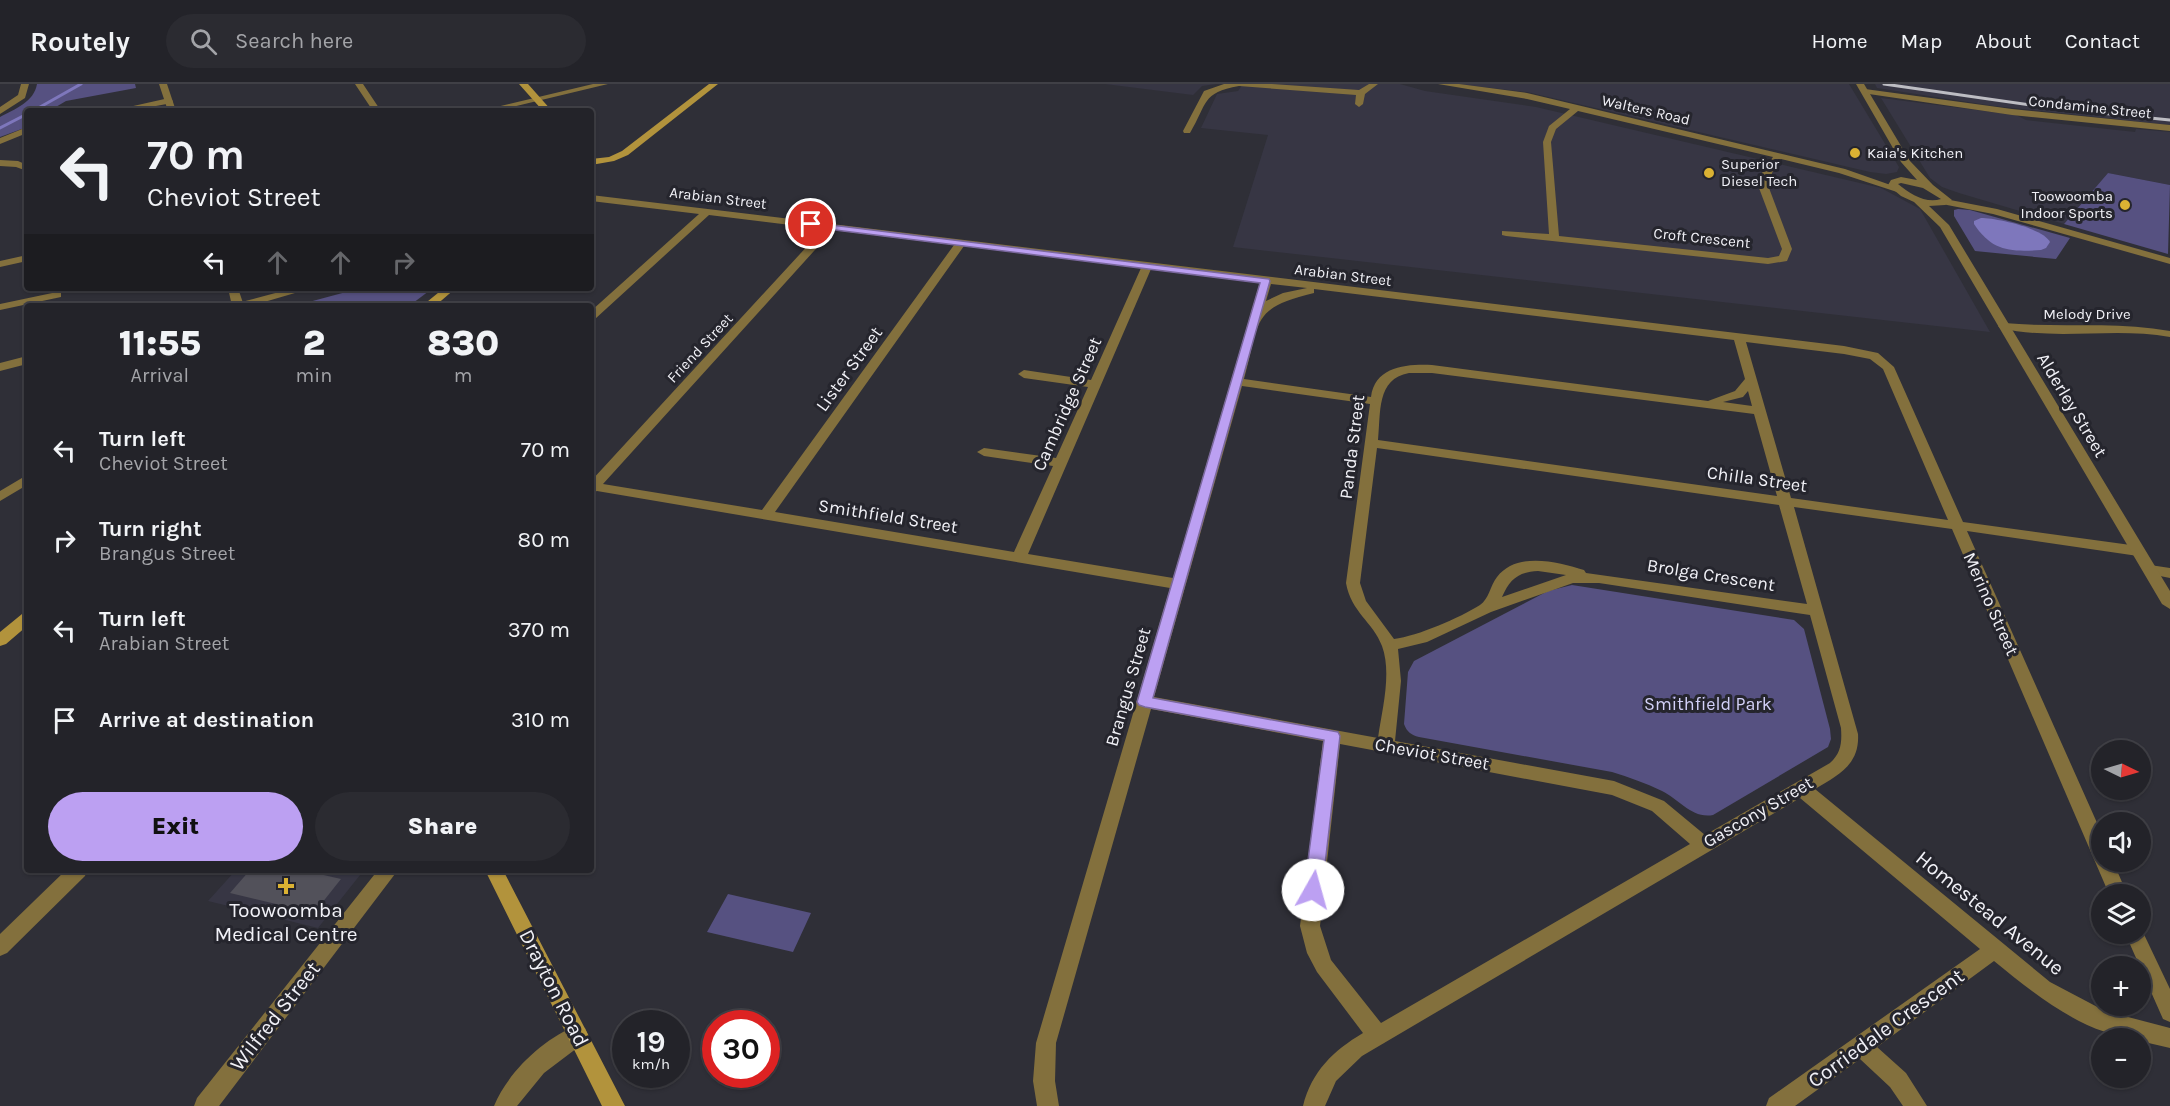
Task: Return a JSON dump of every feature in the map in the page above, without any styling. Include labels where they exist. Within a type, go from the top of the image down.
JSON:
[{"type":"main road","points":[[523,84],[545,108]]},
{"type":"main road","points":[[594,161],[620,156],[714,84]]},
{"type":"main road","points":[[432,303],[447,291]]},
{"type":"main road","points":[[0,640],[24,620]]},
{"type":"main road","name":"Drayton Road","points":[[496,873],[614,1106]]},
{"type":"street","points":[[2,109],[22,96],[25,84]]},
{"type":"street","points":[[163,84],[171,108]]},
{"type":"street","points":[[359,84],[375,108]]},
{"type":"street","points":[[497,108],[604,84]]},
{"type":"street","points":[[1187,132],[1206,93],[1221,87],[1239,84],[1361,93],[1374,84]]},
{"type":"street","name":"Walters Road","points":[[1442,84],[1527,96],[1899,183]]},
{"type":"street","points":[[1862,87],[1906,162],[1943,200]]},
{"type":"street","name":"Condamine Street","points":[[1862,87],[2012,112],[2170,128]]},
{"type":"street","points":[[1359,104],[1361,93]]},
{"type":"street","points":[[131,108],[169,101]]},
{"type":"street","points":[[1554,237],[1547,142],[1552,128],[1575,109]]},
{"type":"street","points":[[0,141],[24,131]]},
{"type":"street","name":"Croft Crescent","points":[[1506,233],[1768,261],[1783,259],[1787,249],[1764,188],[1767,173],[1779,156]]},
{"type":"street","points":[[1899,183],[1908,175],[1906,162]]},
{"type":"street","points":[[0,163],[18,164],[24,167]]},
{"type":"street","points":[[1899,183],[1915,182],[1930,188]]},
{"type":"street","points":[[1899,183],[1917,200],[1931,203],[1943,200],[1994,211],[2170,261]]},
{"type":"street","name":"Arabian Street","points":[[594,198],[1857,352],[1876,357]]},
{"type":"street","name":"Alderley Street","points":[[1917,200],[1944,225],[2170,604]]},
{"type":"street","name":"Alderley Street","points":[[1943,200],[1944,225]]},
{"type":"street","points":[[594,313],[706,212]]},
{"type":"street","name":"Friend Street","points":[[594,485],[831,227]]},
{"type":"street","name":"Lister Street","points":[[765,516],[962,242]]},
{"type":"street","points":[[0,264],[24,259]]},
{"type":"street","name":"Cambridge Street","points":[[1019,558],[1148,265]]},
{"type":"street","name":"Brangus Street","points":[[1048,1106],[1044,1081],[1046,1043],[1266,281]]},
{"type":"street","points":[[1255,318],[1268,304],[1281,297],[1311,290],[1334,290]]},
{"type":"street","points":[[250,303],[296,291]]},
{"type":"street","points":[[0,307],[57,295]]},
{"type":"street","name":"Melody Drive","points":[[2004,326],[2054,331],[2142,329],[2170,334]]},
{"type":"street","name":"Gascony Street","points":[[1314,1106],[1320,1088],[1335,1064],[1378,1035],[1702,844],[1836,768],[1847,756],[1850,748],[1849,728],[1739,338]]},
{"type":"street","name":"Merino Street","points":[[1876,357],[1888,367],[2091,831]]},
{"type":"street","points":[[0,367],[24,361]]},
{"type":"street","name":"Panda Street","points":[[1386,746],[1394,663],[1389,645],[1358,604],[1353,590],[1376,401],[1379,384],[1387,376],[1406,369],[1423,368],[1760,411]]},
{"type":"street","points":[[1024,374],[1095,384]]},
{"type":"street","points":[[1693,402],[1732,397],[1745,389],[1751,379]]},
{"type":"street","points":[[1236,382],[1376,401]]},
{"type":"street","name":"Chilla Street","points":[[1371,443],[2138,551]]},
{"type":"street","points":[[984,452],[1060,463]]},
{"type":"street","points":[[0,497],[24,481]]},
{"type":"street","name":"Smithfield Street","points":[[594,487],[1178,585]]},
{"type":"street","name":"Brolga Crescent","points":[[1488,606],[1502,581],[1519,569],[1545,566],[1599,578],[1816,611]]},
{"type":"street","points":[[2150,570],[2170,573]]},
{"type":"street","name":"Brolga Crescent","points":[[1389,645],[1423,639],[1488,606],[1511,600],[1562,579],[1599,578]]},
{"type":"street","name":"Cheviot Street","points":[[1145,702],[1629,792],[1668,813],[1702,844]]},
{"type":"street","points":[[1332,736],[1310,926],[1317,953],[1324,966],[1378,1035]]},
{"type":"street","name":"Homestead Avenue","points":[[1801,788],[2043,989],[2081,1012],[2118,1027],[2170,1038]]},
{"type":"street","points":[[0,947],[75,873]]},
{"type":"street","name":"Wilfred Street","points":[[205,1106],[387,873]]},
{"type":"street","points":[[2140,944],[2170,1012]]},
{"type":"street","name":"Corriedale Crescent","points":[[1777,1106],[1995,949]]},
{"type":"street","points":[[505,1106],[522,1080],[536,1065],[578,1035]]},
{"type":"street","points":[[1861,1046],[1898,1080],[1916,1106]]},
{"type":"shaded area","points":[[1105,84],[1217,84],[1202,86],[1193,95]]},
{"type":"shaded area","points":[[1243,84],[1400,84],[1425,91],[1536,107],[1881,188],[1920,209],[1990,332],[1233,247],[1268,135],[1201,128],[1217,94],[1238,91]]},
{"type":"shaded area","points":[[1456,84],[1849,84],[1899,167],[1897,172],[1886,174],[1870,172],[1527,92]]},
{"type":"shaded area","points":[[1875,84],[2170,84],[2170,125],[1994,106],[1877,88]]},
{"type":"shaded area","points":[[1881,98],[2016,115],[2026,120],[2135,132],[2136,129],[2170,132],[2170,185],[2108,173],[2064,224],[1959,193],[1942,187],[1930,178]]},
{"type":"shaded area","points":[[1981,218],[2029,228],[2046,237],[2050,242],[2046,248],[2041,250],[2020,251],[2002,248],[1988,240],[1974,224],[1974,221]]},
{"type":"shaded area","points":[[233,873],[362,873],[318,928],[208,901]]},
{"type":"green space","points":[[37,84],[135,84],[136,88],[66,101],[54,108],[24,108],[24,128],[0,137],[0,117],[18,108],[32,96]]},
{"type":"green space","name":"Toowoomba Indoor Sports","points":[[2108,173],[2170,185],[2168,254],[2064,224]]},
{"type":"green space","points":[[1954,210],[1970,210],[2070,238],[2056,259],[1975,251],[1954,216]]},
{"type":"green space","points":[[350,291],[429,291],[413,303],[305,303]]},
{"type":"green space","name":"Smithfield Park","points":[[1572,585],[1794,620],[1804,629],[1830,729],[1831,739],[1828,747],[1713,815],[1705,815],[1692,811],[1662,791],[1612,772],[1419,737],[1408,731],[1404,724],[1408,672],[1414,661],[1548,591]]},
{"type":"green space","points":[[728,894],[811,913],[793,952],[707,932]]},
{"type":"building","name":"Toowoomba Medical Centre","points":[[247,873],[315,873],[341,879],[314,913],[230,893]]},
{"type":"waterway","points":[[38,108],[81,84]]},
{"type":"waterway","points":[[0,128],[24,116]]},
{"type":"railway","points":[[1884,84],[2051,108],[2170,120]]},
{"type":"place","name":"Kaia's Kitchen","points":[[1855,153]]},
{"type":"place","name":"Superior Diesel Tech","points":[[1709,173]]},
{"type":"place","name":"Toowoomba Indoor Sports","points":[[2125,205]]},
{"type":"place","name":"Toowoomba Medical Centre","points":[[286,886]]},
{"type":"route","points":[[811,224],[1266,281],[1145,702],[1332,736],[1313,890]]}]
